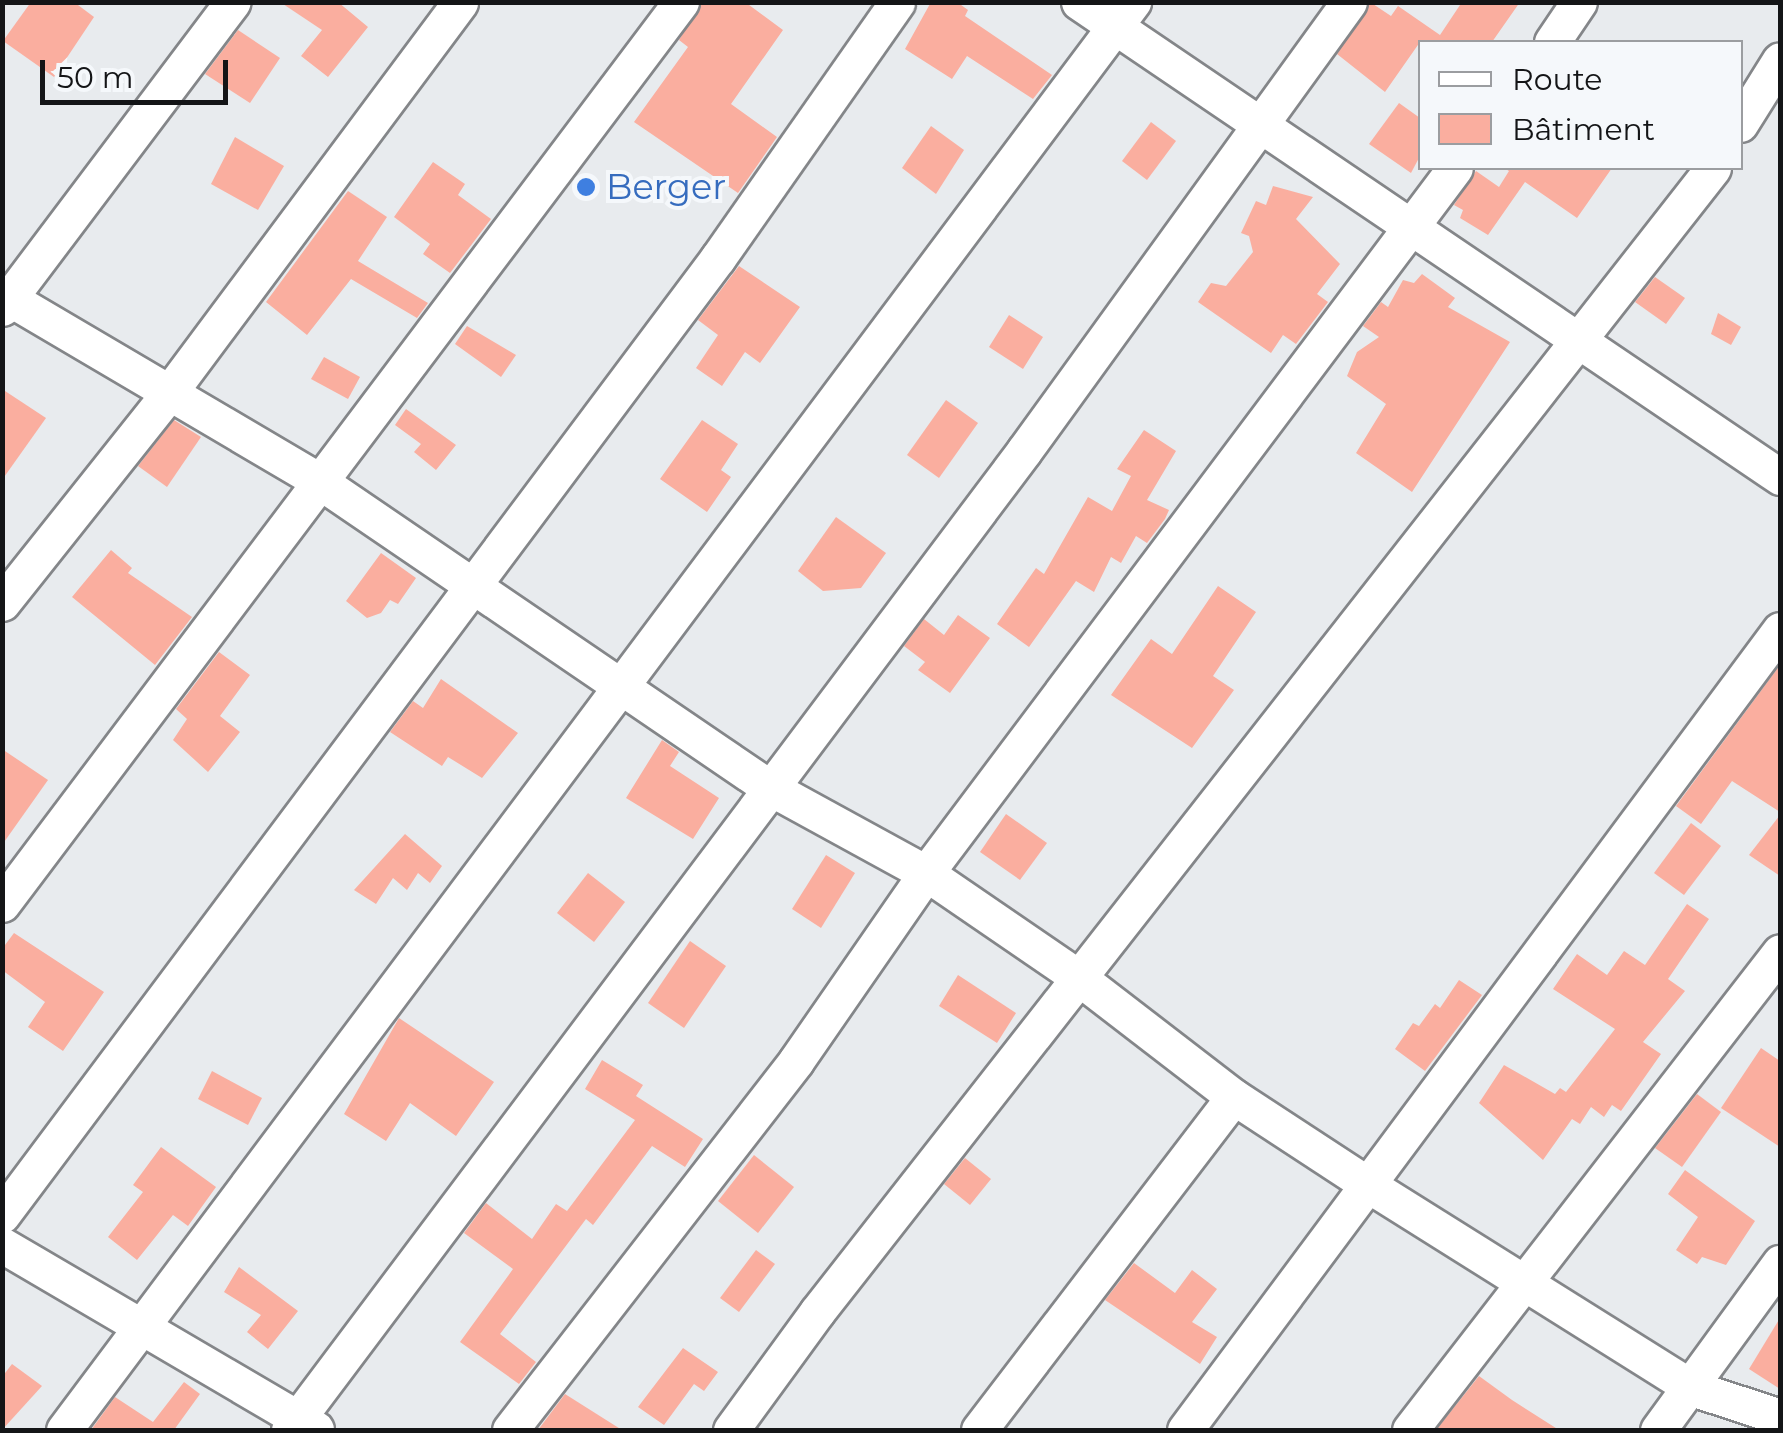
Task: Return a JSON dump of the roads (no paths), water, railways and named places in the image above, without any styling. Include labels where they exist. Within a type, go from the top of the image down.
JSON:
[{"type":"street","points":[[233,2],[5,300],[94,352],[172,388],[319,481],[618,690],[766,786],[926,874],[1078,977],[1234,1097],[1367,1184],[1692,1388],[1780,1417]]},
{"type":"street","points":[[2,603],[172,388],[460,2]]},
{"type":"street","points":[[2,904],[681,2]]},
{"type":"street","points":[[2,1215],[472,589],[898,2]]},
{"type":"street","points":[[1078,2],[1125,15],[1262,126],[1780,477]]},
{"type":"street","points":[[2,1245],[144,1324],[302,1426],[766,786],[1262,126],[1349,2]]},
{"type":"street","points":[[1553,40],[1579,2]]},
{"type":"street","points":[[64,1430],[1125,15]]},
{"type":"street","points":[[1743,119],[1780,60]]},
{"type":"street","points":[[510,1430],[796,1060],[926,874],[1453,170]]},
{"type":"street","points":[[731,1430],[1078,977],[1711,170]]},
{"type":"street","points":[[1185,1430],[1780,630]]},
{"type":"street","points":[[1410,1430],[1780,952]]},
{"type":"street","points":[[979,1430],[1234,1097]]},
{"type":"street","points":[[1658,1430],[1780,1262]]},
{"type":"place","name":"Berger","points":[[586,187]]}]
